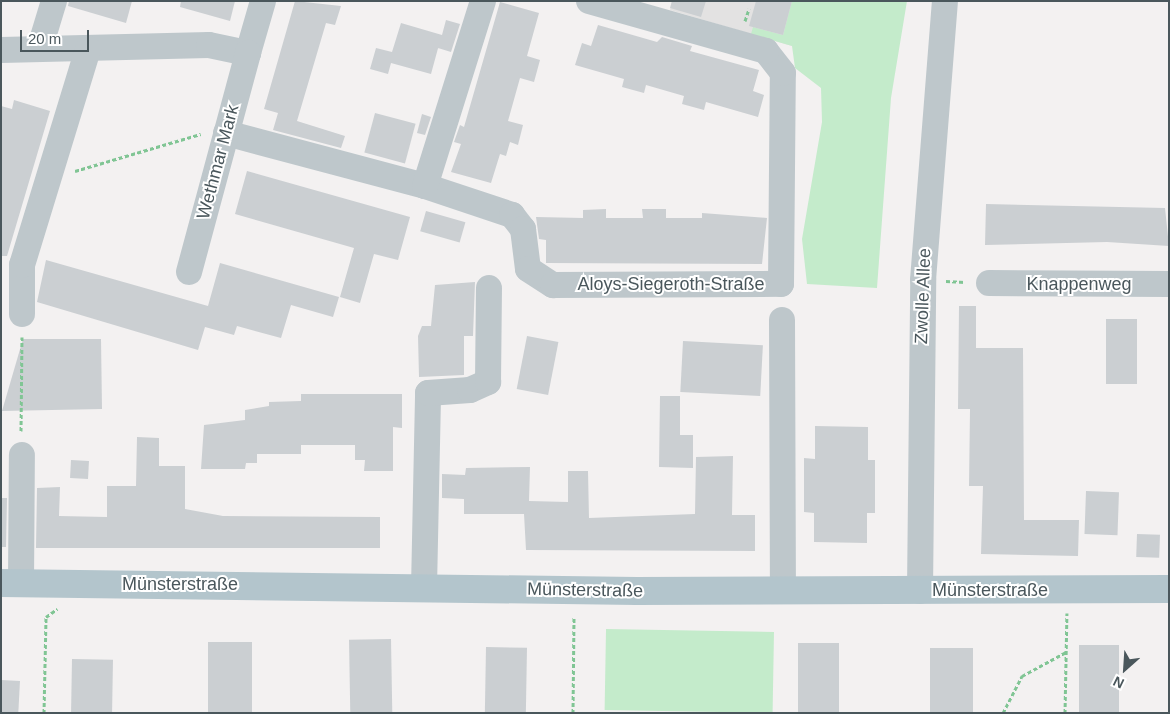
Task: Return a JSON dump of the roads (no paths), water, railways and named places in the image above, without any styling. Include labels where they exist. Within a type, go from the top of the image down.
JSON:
[{"type":"main road","name":"Münsterstraße","points":[[11,583],[783,592],[1169,589]]},
{"type":"street","points":[[40,47],[54,1]]},
{"type":"street","name":"Wethmar Mark","points":[[189,272],[263,1]]},
{"type":"street","points":[[425,186],[483,1]]},
{"type":"street","name":"Aloys-Siegeroth-Straße","points":[[226,133],[425,186],[512,215],[523,229],[528,269],[553,285],[781,284],[783,73],[766,51],[589,1]]},
{"type":"street","name":"Zwolle Allee","points":[[920,591],[923,280],[945,1]]},
{"type":"street","points":[[1,50],[40,47],[88,49],[209,45],[248,53]]},
{"type":"street","points":[[22,314],[22,265],[88,49]]},
{"type":"street","name":"Knappenweg","points":[[989,283],[1169,284]]},
{"type":"street","points":[[424,588],[428,393],[470,390],[488,382],[489,288]]},
{"type":"street","points":[[782,320],[783,592]]},
{"type":"street","points":[[11,583],[22,454]]}]
